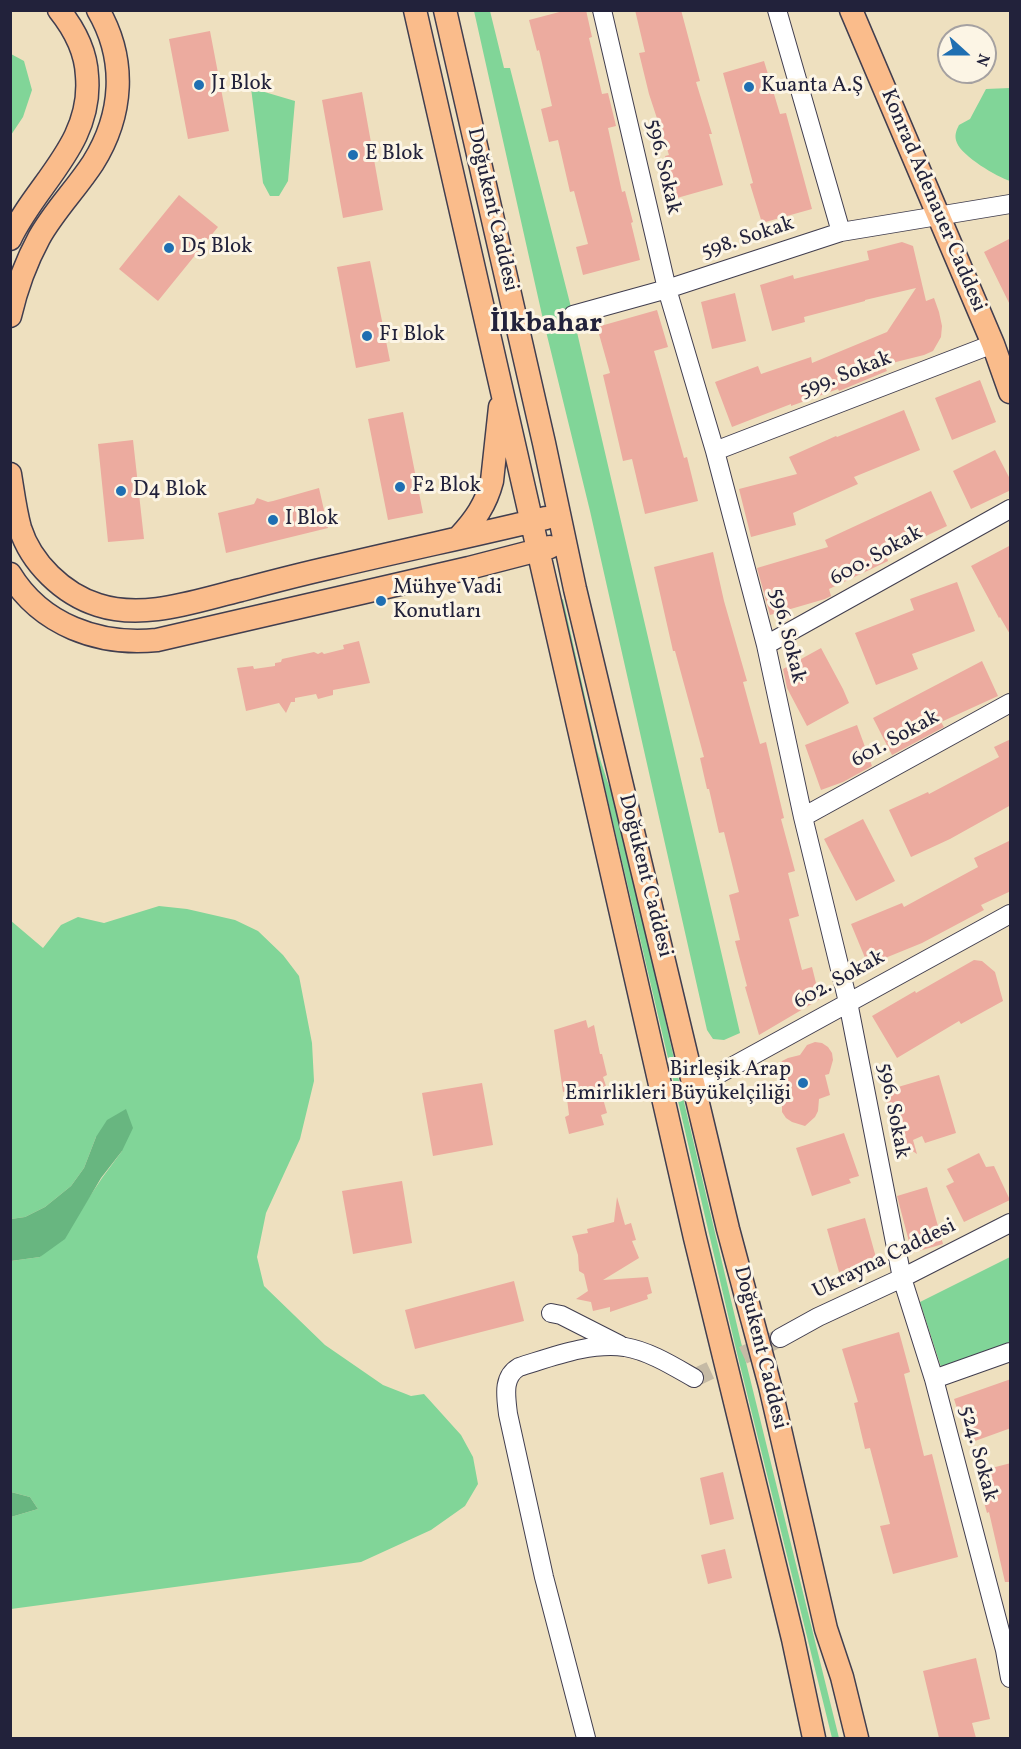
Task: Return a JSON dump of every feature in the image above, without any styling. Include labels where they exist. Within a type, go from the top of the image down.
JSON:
[{"type":"main road","points":[[10,239],[72,143],[84,118],[88,91],[87,64],[79,40],[59,10]]},
{"type":"main road","points":[[10,316],[39,238],[93,162],[114,117],[118,98],[115,53],[107,26],[98,10]]},
{"type":"main road","name":"Doğukent Caddesi","points":[[415,10],[694,1238],[793,1639],[814,1738]]},
{"type":"main road","name":"Doğukent Caddesi","points":[[445,10],[575,589],[729,1229],[770,1386],[826,1629],[842,1677],[857,1738]]},
{"type":"main road","name":"Konrad Adenauer Caddesi","points":[[851,10],[993,344],[1011,392]]},
{"type":"main road","points":[[459,537],[473,523],[489,493],[502,387]]},
{"type":"main road","points":[[10,474],[20,527],[24,539],[37,560],[52,578],[69,592],[99,606],[118,610],[148,610],[184,604],[559,514]]},
{"type":"main road","points":[[10,574],[45,612],[68,626],[105,639],[138,642],[157,640],[469,568],[566,543]]},
{"type":"street","name":"596. Sokak","points":[[602,10],[667,289],[715,451],[766,645],[803,817],[848,1002],[902,1278]]},
{"type":"street","points":[[777,10],[841,232]]},
{"type":"street","name":"598. Sokak","points":[[573,315],[667,289],[841,232],[1011,204]]},
{"type":"street","name":"599. Sokak","points":[[715,451],[993,344]]},
{"type":"street","name":"600. Sokak","points":[[766,645],[1011,509]]},
{"type":"street","name":"601. Sokak","points":[[803,817],[1011,703]]},
{"type":"street","name":"602. Sokak","points":[[694,1083],[715,1076],[848,1002],[1010,918]]},
{"type":"street","name":"Ukrayna Caddesi","points":[[780,1338],[818,1317],[1011,1223]]},
{"type":"street","name":"524. Sokak","points":[[902,1278],[934,1379],[1008,1649],[1011,1678]]},
{"type":"street","points":[[551,1313],[561,1315],[694,1378]]},
{"type":"street","points":[[586,1738],[542,1565],[508,1413],[506,1390],[510,1375],[519,1367],[563,1353],[625,1347]]},
{"type":"street","points":[[934,1379],[1011,1352]]},
{"type":"green space","points":[[474,11],[490,11],[504,68],[510,68],[573,315],[740,1033],[724,1040],[713,1039],[707,1030]]},
{"type":"green space","points":[[11,54],[24,61],[32,90],[23,117],[11,135]]},
{"type":"green space","points":[[251,88],[295,101],[288,181],[279,196],[270,196],[263,183]]},
{"type":"green space","points":[[1010,88],[1010,181],[989,171],[966,154],[957,143],[956,131],[959,125],[970,119],[986,89]]},
{"type":"green space","points":[[563,599],[597,750],[616,803],[740,1338],[839,1738],[832,1738],[735,1345],[561,600]]},
{"type":"green space","points":[[159,906],[187,909],[235,920],[258,931],[283,955],[299,976],[312,1043],[314,1081],[300,1139],[266,1213],[257,1257],[264,1286],[325,1345],[383,1385],[411,1396],[424,1394],[461,1435],[473,1457],[478,1484],[465,1506],[431,1530],[361,1562],[11,1609],[11,1517],[38,1509],[30,1497],[11,1492],[11,1261],[40,1257],[84,1205],[122,1151],[96,1137],[84,1168],[71,1186],[45,1207],[25,1217],[11,1219],[10,920],[43,948],[61,925],[78,917],[104,923]]},
{"type":"green space","points":[[126,1109],[133,1128],[122,1151],[101,1178],[65,1239],[40,1257],[11,1261],[11,1219],[25,1217],[45,1207],[71,1186],[84,1168],[96,1137],[107,1120]]},
{"type":"green space","points":[[1010,1257],[1010,1342],[941,1367],[920,1302]]},
{"type":"green space","points":[[11,1492],[30,1497],[38,1509],[11,1517]]},
{"type":"building","points":[[567,10],[586,10],[592,37],[589,38],[602,94],[608,93],[616,126],[608,128],[622,192],[625,191],[633,222],[631,223],[640,260],[583,275],[576,247],[588,244],[574,191],[570,192],[558,140],[549,142],[541,109],[552,106],[539,50],[537,51],[529,20]]},
{"type":"building","points":[[635,10],[681,10],[700,81],[696,82],[712,134],[709,134],[723,185],[677,198],[665,156],[669,155],[649,94],[639,53],[645,52]]},
{"type":"building","name":"J1 Blok","points":[[210,31],[229,131],[188,139],[169,39]]},
{"type":"building","points":[[764,61],[780,114],[786,113],[812,209],[762,223],[750,184],[753,183],[723,73]]},
{"type":"building","name":"E Blok","points":[[362,92],[383,210],[343,218],[322,100]]},
{"type":"building","name":"D5 Blok","points":[[179,195],[218,227],[158,301],[119,269]]},
{"type":"building","points":[[1011,238],[1011,307],[984,252]]},
{"type":"building","points":[[902,242],[913,246],[926,301],[934,298],[939,312],[942,326],[941,337],[933,351],[884,365],[887,371],[839,391],[838,389],[791,406],[791,404],[732,427],[715,382],[758,366],[761,374],[811,357],[812,363],[887,332],[916,288],[804,317],[805,322],[772,331],[760,285],[793,275],[794,279],[869,260],[867,251]]},
{"type":"building","name":"F1 Blok","points":[[370,261],[390,361],[356,368],[337,267]]},
{"type":"building","points":[[735,293],[746,341],[712,349],[701,302]]},
{"type":"building","points":[[657,310],[668,347],[654,351],[684,458],[687,457],[698,501],[645,514],[632,459],[623,461],[603,375],[610,373],[597,327]]},
{"type":"building","points":[[980,380],[996,422],[952,440],[935,398]]},
{"type":"building","points":[[904,410],[920,450],[854,477],[858,484],[793,513],[796,525],[751,537],[739,489],[797,474],[789,457]]},
{"type":"building","name":"F2 Blok","points":[[403,412],[423,513],[388,520],[368,419]]},
{"type":"building","name":"D4 Blok","points":[[133,440],[144,539],[108,542],[98,444]]},
{"type":"building","points":[[995,450],[1011,481],[1011,490],[971,509],[953,471]]},
{"type":"building","name":"I Blok","points":[[319,488],[328,528],[226,553],[218,513],[254,504],[257,498],[268,502]]},
{"type":"building","points":[[931,491],[947,526],[886,555],[888,561],[829,589],[831,596],[770,615],[757,568],[828,547],[825,540]]},
{"type":"building","points":[[1011,545],[1011,636],[971,566]]},
{"type":"building","points":[[713,552],[724,601],[747,681],[743,682],[760,744],[766,742],[784,818],[781,819],[795,871],[788,873],[799,916],[789,919],[802,970],[812,967],[820,999],[759,1035],[735,941],[740,940],[729,895],[739,892],[724,832],[719,833],[709,789],[707,789],[700,758],[704,757],[675,651],[673,651],[654,567]]},
{"type":"building","points":[[957,582],[975,631],[912,654],[918,669],[876,685],[855,633],[914,610],[910,599]]},
{"type":"building","points":[[359,641],[370,683],[333,690],[333,695],[318,699],[316,694],[295,698],[295,702],[291,702],[286,713],[279,703],[246,711],[237,668],[253,666],[254,669],[275,666],[275,663],[281,662],[282,659],[314,652],[324,654],[344,649],[343,645]]},
{"type":"building","points":[[821,648],[849,703],[807,726],[787,688],[783,669]]},
{"type":"building","points":[[982,661],[998,696],[941,722],[944,727],[892,755],[873,718]]},
{"type":"building","points":[[857,725],[872,766],[843,782],[821,790],[805,745]]},
{"type":"building","points":[[1011,739],[1011,805],[950,839],[911,857],[889,810],[928,792],[929,794],[999,757],[994,747]]},
{"type":"building","points":[[863,819],[895,881],[856,901],[824,839]]},
{"type":"building","points":[[1011,840],[1011,891],[981,905],[984,910],[922,943],[868,965],[851,924],[902,903],[904,907],[978,867],[974,858]]},
{"type":"building","points":[[974,960],[982,961],[995,972],[1003,1001],[961,1024],[959,1021],[897,1058],[872,1016]]},
{"type":"building","points":[[586,1020],[588,1028],[594,1025],[607,1075],[603,1077],[606,1086],[600,1088],[607,1113],[601,1115],[604,1125],[569,1134],[565,1117],[569,1115],[566,1091],[563,1092],[554,1030]]},
{"type":"building","name":"Birleşik Arap Emirlikleri Büyükelçiliği","points":[[815,1042],[822,1043],[832,1053],[833,1060],[829,1074],[825,1075],[830,1095],[819,1099],[815,1117],[805,1126],[792,1122],[782,1112],[785,1092],[779,1086],[776,1073],[782,1061],[800,1055],[807,1045]]},
{"type":"building","points":[[939,1075],[956,1133],[925,1143],[922,1136],[913,1140],[917,1154],[902,1144],[893,1147],[901,1135],[891,1106],[885,1100],[898,1087]]},
{"type":"building","points":[[482,1083],[493,1145],[433,1156],[422,1093]]},
{"type":"building","points":[[844,1133],[859,1176],[849,1179],[851,1183],[812,1196],[796,1148]]},
{"type":"building","points":[[979,1153],[986,1167],[994,1166],[1010,1200],[964,1222],[946,1186],[954,1182],[947,1169]]},
{"type":"building","points":[[402,1181],[412,1243],[353,1254],[342,1191]]},
{"type":"building","points":[[927,1187],[943,1244],[912,1253],[897,1196]]},
{"type":"building","points":[[617,1197],[625,1225],[631,1223],[636,1240],[632,1241],[639,1258],[603,1280],[648,1277],[652,1293],[647,1295],[648,1299],[610,1312],[610,1307],[593,1311],[591,1302],[576,1299],[588,1291],[584,1274],[579,1271],[578,1255],[572,1236],[588,1233],[587,1229],[614,1222]]},
{"type":"building","points":[[865,1218],[877,1261],[839,1272],[827,1229]]},
{"type":"building","points":[[514,1281],[524,1321],[415,1349],[405,1310]]},
{"type":"building","points":[[899,1332],[910,1372],[904,1374],[924,1456],[932,1454],[958,1557],[893,1574],[880,1526],[890,1524],[870,1448],[865,1449],[854,1403],[858,1402],[842,1349]]},
{"type":"building","points":[[1011,1379],[1011,1428],[975,1441],[970,1424],[963,1427],[954,1399]]},
{"type":"building","points":[[1011,1463],[1011,1582],[1005,1582],[989,1512],[987,1513],[976,1472]]},
{"type":"building","points":[[723,1472],[734,1519],[710,1525],[700,1478]]},
{"type":"building","points":[[725,1549],[732,1578],[708,1584],[701,1555]]},
{"type":"building","points":[[976,1658],[990,1719],[972,1723],[976,1738],[939,1738],[923,1671]]},
{"type":"tunnel","points":[[694,1378],[780,1338]]},
{"type":"place","name":"J1 Blok","points":[[199,85]]},
{"type":"place","name":"Kuanta A.Ş","points":[[749,87]]},
{"type":"place","name":"E Blok","points":[[353,155]]},
{"type":"place","name":"D5 Blok","points":[[169,248]]},
{"type":"place","name":"F1 Blok","points":[[367,336]]},
{"type":"place","name":"F2 Blok","points":[[400,487]]},
{"type":"place","name":"D4 Blok","points":[[121,491]]},
{"type":"place","name":"I Blok","points":[[273,520]]},
{"type":"place","name":"Mühye Vadi Konutları","points":[[381,601]]},
{"type":"place","name":"Birleşik Arap Emirlikleri Büyükelçiliği","points":[[803,1083]]},
{"type":"district","name":"İlkbahar","points":[[546,326]]}]
